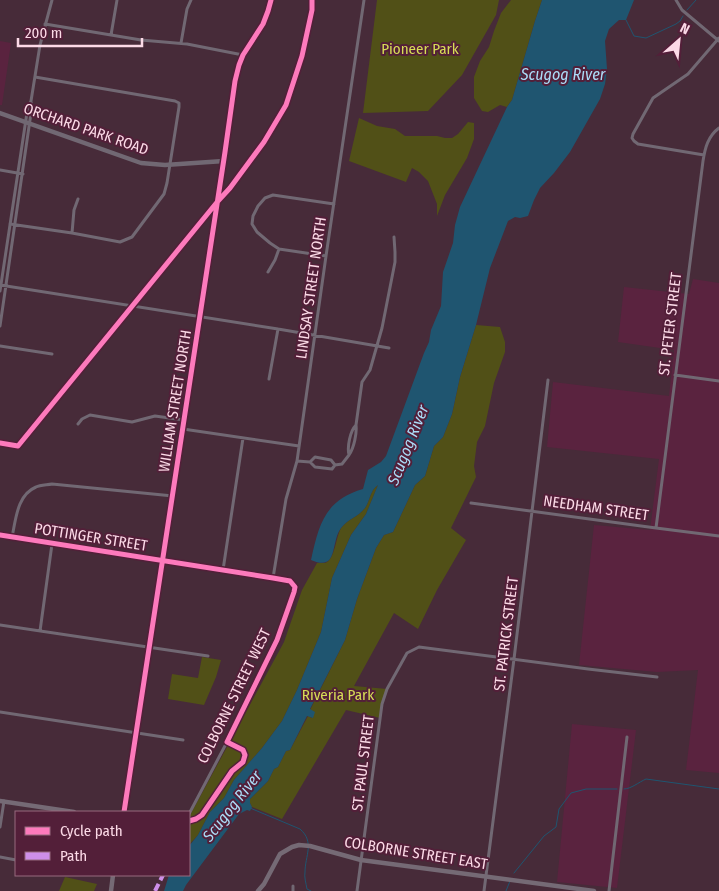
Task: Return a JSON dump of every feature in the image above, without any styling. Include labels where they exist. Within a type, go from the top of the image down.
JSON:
[{"type":"main road","points":[[2,801],[67,811]]},
{"type":"main road","name":"COLBORNE STREET EAST","points":[[258,891],[278,856],[283,851],[293,846],[308,845],[362,860],[594,891]]},
{"type":"main road","points":[[111,891],[113,876]]},
{"type":"street","points":[[0,291],[18,173],[32,106],[31,102],[40,45],[52,0]]},
{"type":"street","points":[[111,35],[117,0]]},
{"type":"street","points":[[181,44],[187,9],[191,0]]},
{"type":"street","name":"WILLIAM STREET NORTH","points":[[124,811],[235,81],[243,54],[264,24],[271,0]]},
{"type":"street","name":"LINDSAY STREET NORTH","points":[[273,578],[286,499],[297,462],[364,0]]},
{"type":"street","points":[[676,0],[682,10],[718,40],[688,74],[653,98],[632,138],[638,144],[704,155]]},
{"type":"street","points":[[45,24],[145,41],[181,44],[243,54]]},
{"type":"street","points":[[10,224],[120,242],[132,237],[164,194],[170,164],[179,103],[35,77]]},
{"type":"street","name":"ORCHARD PARK ROAD","points":[[0,114],[141,163],[170,164],[224,161]]},
{"type":"street","points":[[0,326],[28,123]]},
{"type":"street","name":"ST. PETER STREET","points":[[656,528],[704,155],[708,140],[719,128]]},
{"type":"street","points":[[0,170],[22,174]]},
{"type":"street","points":[[326,256],[279,249],[270,244],[258,232],[252,224],[253,216],[265,198],[273,194],[334,204]]},
{"type":"street","points":[[72,233],[74,210],[78,199]]},
{"type":"street","points":[[310,462],[314,467],[332,469],[335,465],[342,464],[349,455],[348,451],[353,427],[356,425],[362,382],[370,370],[382,328],[395,262],[394,237]]},
{"type":"street","points":[[268,272],[279,249]]},
{"type":"street","points":[[0,285],[388,348]]},
{"type":"street","points":[[269,379],[278,329]]},
{"type":"street","points":[[0,346],[52,354]]},
{"type":"street","points":[[675,375],[719,380]]},
{"type":"street","name":"ST. PATRICK STREET","points":[[484,891],[548,380]]},
{"type":"street","points":[[78,424],[82,418],[90,415],[132,422],[155,416],[184,420]]},
{"type":"street","points":[[183,429],[299,446]]},
{"type":"street","points":[[223,570],[243,438]]},
{"type":"street","points":[[297,462],[310,462],[316,457],[331,460],[335,465]]},
{"type":"street","points":[[12,537],[20,503],[28,492],[36,487],[52,484],[173,496]]},
{"type":"street","name":"NEEDHAM STREET","points":[[471,503],[719,536]]},
{"type":"street","name":"POTTINGER STREET","points":[[0,535],[290,581],[294,587]]},
{"type":"street","points":[[40,631],[52,544]]},
{"type":"street","name":"COLBORNE STREET WEST","points":[[190,812],[278,640],[294,587]]},
{"type":"street","points":[[0,625],[208,656]]},
{"type":"street","name":"ST. PAUL STREET","points":[[357,891],[382,704],[387,689],[407,653],[415,648],[423,647],[514,660]]},
{"type":"street","points":[[514,660],[657,677]]},
{"type":"street","points":[[0,712],[183,740]]},
{"type":"street","points":[[609,891],[627,737]]},
{"type":"street","points":[[0,827],[2,801]]},
{"type":"street","points":[[0,857],[15,860]]},
{"type":"street","points":[[293,886],[293,891]]},
{"type":"shaded area","points":[[0,41],[11,43],[2,105],[0,105]]},
{"type":"shaded area","points":[[693,279],[719,283],[719,773],[686,770],[698,670],[657,672],[579,665],[594,525],[650,530],[659,459],[547,447],[553,382],[669,396],[674,350],[618,342],[624,287],[689,294]]},
{"type":"shaded area","points":[[572,724],[636,730],[617,888],[557,882]]},
{"type":"green space","name":"Pioneer Park","points":[[377,0],[499,0],[496,15],[462,75],[428,111],[363,113]]},
{"type":"green space","points":[[511,0],[542,0],[512,100],[507,107],[500,105],[488,112],[482,111],[474,98],[474,77],[480,61],[489,47],[501,13]]},
{"type":"green space","points":[[359,118],[377,126],[395,129],[405,136],[437,136],[445,138],[452,138],[458,134],[468,122],[474,123],[474,139],[467,158],[445,195],[437,216],[437,204],[428,181],[419,172],[412,168],[406,182],[349,161]]},
{"type":"green space","name":"Riveria Park","points":[[476,325],[500,327],[505,342],[505,352],[494,383],[485,426],[477,442],[474,466],[476,477],[451,528],[466,540],[437,590],[418,629],[394,613],[354,686],[387,689],[380,718],[346,710],[282,819],[252,807],[250,799],[268,781],[286,751],[290,750],[308,716],[312,718],[310,710],[345,640],[357,599],[376,548],[384,535],[393,532],[415,485],[425,476],[434,446],[443,437],[452,414],[460,377]]},
{"type":"green space","points":[[378,485],[366,514],[351,535],[332,578],[321,632],[282,721],[262,748],[234,780],[224,798],[210,812],[198,835],[190,844],[190,815],[284,642],[302,590],[317,563],[325,563],[331,557],[341,528],[365,508],[373,490]]},
{"type":"green space","points":[[202,657],[221,660],[204,705],[168,699],[172,674],[198,678]]},
{"type":"green space","points":[[65,877],[97,884],[94,891],[59,891]]},
{"type":"water","name":"Scugog River","points":[[542,0],[634,0],[626,20],[619,20],[609,29],[605,41],[607,69],[605,84],[600,99],[570,152],[540,188],[528,216],[515,217],[508,221],[490,268],[476,325],[460,377],[452,414],[443,437],[434,446],[425,476],[415,485],[393,532],[384,535],[376,548],[357,599],[345,640],[310,709],[315,712],[313,718],[307,716],[290,750],[286,751],[268,781],[250,799],[252,807],[250,811],[247,810],[239,814],[183,891],[164,891],[169,876],[190,876],[190,845],[198,835],[210,812],[224,798],[234,780],[262,748],[282,721],[297,690],[321,632],[332,578],[351,535],[366,514],[378,485],[373,490],[365,508],[341,528],[330,559],[326,562],[320,563],[311,560],[317,535],[326,515],[332,507],[350,494],[363,489],[368,470],[381,462],[386,456],[441,306],[443,272],[453,243],[460,207],[512,100]]},
{"type":"waterway","points":[[687,10],[696,0]]},
{"type":"waterway","points":[[626,20],[634,36],[646,38],[676,24],[683,16]]},
{"type":"waterway","points":[[624,789],[646,779],[719,789]]},
{"type":"waterway","points":[[514,873],[544,836],[556,827],[559,809],[571,793],[586,789],[617,789]]},
{"type":"waterway","points":[[250,808],[300,829],[305,834],[308,844],[305,878],[307,889],[311,891]]},
{"type":"waterway","points":[[506,891],[510,881]]},
{"type":"marked path","points":[[155,891],[162,876]]},
{"type":"cycle path","points":[[124,811],[235,81],[243,55],[263,24],[271,0]]},
{"type":"cycle path","points":[[0,443],[18,446],[230,188],[264,142],[286,105],[302,56],[312,10],[312,0]]},
{"type":"cycle path","points":[[0,535],[273,578],[290,581],[295,587],[277,640],[227,742],[243,750],[245,755],[243,762],[232,771],[202,815],[190,821]]}]
